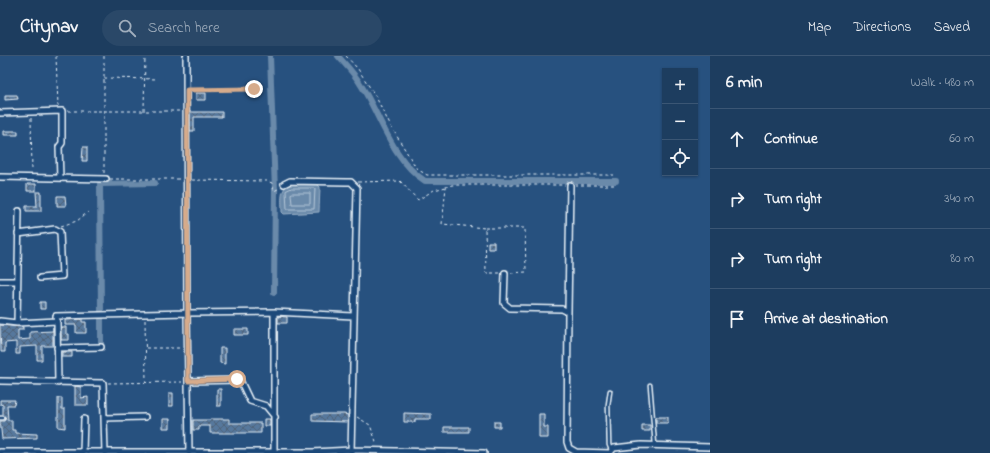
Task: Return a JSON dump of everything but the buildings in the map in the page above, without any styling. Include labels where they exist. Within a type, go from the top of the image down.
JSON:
[{"type":"street","points":[[186,56],[189,452]]},
{"type":"street","points":[[0,113],[60,111],[62,143],[59,147],[60,178]]},
{"type":"street","points":[[0,177],[105,179]]},
{"type":"street","points":[[284,184],[290,181],[351,182],[356,186],[351,451]]},
{"type":"street","points":[[570,185],[567,442],[569,448],[572,451],[610,453],[611,450],[620,446],[710,447]]},
{"type":"street","points":[[17,323],[19,211]]},
{"type":"street","points":[[18,234],[55,229],[60,232],[62,276],[40,278]]},
{"type":"street","points":[[505,273],[504,303],[506,306],[510,308],[562,309],[568,312]]},
{"type":"street","points":[[0,281],[17,281]]},
{"type":"street","points":[[274,312],[274,452]]},
{"type":"street","points":[[58,383],[56,316],[274,312],[353,316]]},
{"type":"street","points":[[0,321],[17,323],[57,321]]},
{"type":"street","points":[[57,348],[101,348]]},
{"type":"street","points":[[188,381],[240,380],[250,401],[266,406],[275,418]]},
{"type":"street","points":[[0,381],[58,383],[103,382],[105,452]]},
{"type":"street","points":[[104,418],[145,417]]},
{"type":"street","points":[[83,452],[84,419]]},
{"type":"street","points":[[0,452],[274,452],[380,450],[484,453]]},
{"type":"lane","points":[[650,385],[655,446]]},
{"type":"lane","points":[[610,391],[608,405],[609,445],[611,450]]},
{"type":"path","points":[[56,56],[60,111],[187,111]]},
{"type":"path","points":[[104,56],[105,179],[268,180],[272,183],[274,191],[276,191]]},
{"type":"path","points":[[144,56],[144,111]]},
{"type":"path","points":[[346,56],[358,69],[376,97],[416,169],[427,175],[614,175]]},
{"type":"path","points":[[104,78],[158,79]]},
{"type":"path","points":[[187,90],[254,89]]},
{"type":"path","points":[[31,111],[32,178]]},
{"type":"path","points":[[351,182],[400,181],[418,200],[434,190],[452,185],[614,185]]},
{"type":"path","points":[[446,187],[442,224],[485,228],[525,228],[526,272],[486,273],[485,228]]},
{"type":"path","points":[[55,229],[77,221],[88,212]]},
{"type":"path","points":[[145,314],[146,383]]},
{"type":"path","points":[[146,348],[188,348]]},
{"type":"path","points":[[103,382],[146,383],[188,381]]},
{"type":"path","points":[[352,413],[370,425],[380,450]]},
{"type":"water","points":[[291,184],[317,184],[320,187],[319,212],[284,214],[282,212],[282,195],[287,186]]},
{"type":"waterway","points":[[270,56],[275,191],[274,292]]},
{"type":"waterway","points":[[338,56],[359,81],[388,137],[404,162],[425,181],[616,181]]},
{"type":"waterway","points":[[101,312],[100,184],[155,183]]},
{"type":"waterway","points":[[101,318],[101,345]]},
{"type":"route","points":[[237,379],[188,381],[187,90],[254,89]]}]
